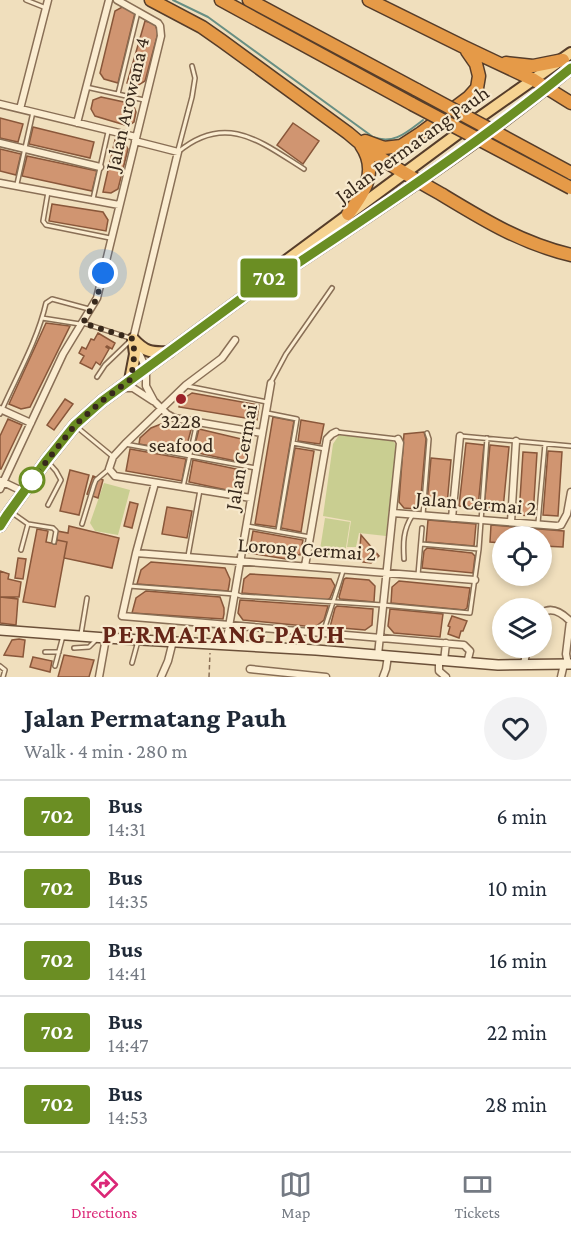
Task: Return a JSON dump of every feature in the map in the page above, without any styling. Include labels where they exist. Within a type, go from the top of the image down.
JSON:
[{"type":"highway","points":[[151,0],[222,40],[360,144],[418,182],[504,231],[571,255]]},
{"type":"highway","points":[[221,0],[571,188]]},
{"type":"highway","points":[[249,0],[571,173]]},
{"type":"highway","points":[[369,0],[534,80],[571,103]]},
{"type":"highway","points":[[348,133],[378,147],[394,147],[406,143],[446,115],[474,93],[478,82],[476,64],[464,47]]},
{"type":"highway","points":[[495,62],[533,66],[568,60]]},
{"type":"highway","points":[[348,214],[363,192],[370,174],[368,158],[360,144]]},
{"type":"main road","name":"Jalan Permatang Pauh","points":[[4,519],[75,425],[102,401],[280,270],[284,263],[348,214],[483,115],[568,60]]},
{"type":"main road","name":"Jalan Permatang Pauh","points":[[280,270],[289,269],[418,182],[548,88],[568,60]]},
{"type":"main road","points":[[133,339],[141,348],[148,351],[169,352]]},
{"type":"main road","points":[[130,380],[135,354],[133,339]]},
{"type":"street","points":[[20,109],[48,0]]},
{"type":"street","points":[[77,123],[109,0]]},
{"type":"street","name":"Jalan Arowana 4","points":[[111,239],[162,36],[158,23],[117,0]]},
{"type":"street","points":[[0,104],[108,130],[178,152],[133,339],[146,369],[146,386],[154,401],[174,418],[262,434]]},
{"type":"street","points":[[0,142],[100,167]]},
{"type":"street","points":[[0,183],[119,205]]},
{"type":"street","points":[[24,492],[1,484],[63,354],[91,309],[99,290],[111,239]]},
{"type":"street","points":[[235,340],[222,358],[186,386],[125,444],[113,458],[109,469],[115,476],[251,498]]},
{"type":"street","name":"Jalan Cermai","points":[[226,644],[271,383]]},
{"type":"street","points":[[120,388],[133,388],[154,401]]},
{"type":"street","points":[[1,411],[31,423]]},
{"type":"street","points":[[305,566],[327,439],[336,432]]},
{"type":"street","points":[[452,518],[460,436]]},
{"type":"street","points":[[383,677],[380,638],[400,443],[398,439]]},
{"type":"street","points":[[511,522],[516,441]]},
{"type":"street","points":[[155,483],[122,616],[464,645],[470,651],[467,663]]},
{"type":"street","name":"Jalan Cermai 2","points":[[393,513],[556,526],[561,525],[567,514],[571,492]]},
{"type":"street","name":"Lorong Cermai 2","points":[[136,553],[475,580]]},
{"type":"street","points":[[552,610],[556,610],[570,621],[566,654],[568,664],[561,677]]},
{"type":"street","points":[[0,640],[1,630],[383,655],[498,665],[568,664]]},
{"type":"street","points":[[99,677],[106,638]]},
{"type":"street","points":[[161,677],[173,641]]},
{"type":"street","points":[[446,643],[439,671],[446,677]]},
{"type":"street","points":[[524,664],[525,658]]},
{"type":"street","points":[[250,669],[326,677]]},
{"type":"lane","points":[[26,0],[46,8]]},
{"type":"lane","points":[[118,94],[138,12]]},
{"type":"lane","points":[[178,152],[192,97],[195,78],[192,66]]},
{"type":"lane","points":[[86,87],[146,100]]},
{"type":"lane","points":[[16,186],[33,112]]},
{"type":"lane","points":[[93,200],[108,130]]},
{"type":"lane","points":[[178,152],[205,135],[231,132],[255,139],[304,169]]},
{"type":"lane","points":[[48,192],[43,221],[46,225],[111,239]]},
{"type":"lane","points":[[271,383],[286,354],[332,288]]},
{"type":"lane","points":[[1,411],[32,344],[46,303],[52,299],[91,309]]},
{"type":"lane","points":[[42,318],[82,323],[133,339],[105,365],[97,377]]},
{"type":"lane","points":[[186,386],[267,402]]},
{"type":"lane","points":[[266,412],[297,419],[278,531]]},
{"type":"lane","points":[[183,487],[197,422]]},
{"type":"lane","points":[[75,425],[113,458]]},
{"type":"lane","points":[[336,432],[398,439]]},
{"type":"lane","points":[[423,515],[429,439],[427,433]]},
{"type":"lane","points":[[460,436],[571,446]]},
{"type":"lane","points":[[128,586],[470,613],[479,549],[487,438]]},
{"type":"lane","points":[[293,443],[325,449]]},
{"type":"lane","points":[[125,444],[256,468]]},
{"type":"lane","points":[[538,525],[545,444]]},
{"type":"lane","points":[[46,461],[61,480],[48,505]]},
{"type":"lane","points":[[82,524],[96,480],[109,469]]},
{"type":"lane","points":[[188,557],[200,490]]},
{"type":"lane","points":[[404,560],[403,540],[412,514]]},
{"type":"lane","points":[[4,519],[54,528],[56,531],[54,542]]},
{"type":"lane","points":[[21,550],[28,524]]},
{"type":"lane","points":[[246,526],[310,537]]},
{"type":"lane","points":[[418,575],[423,528]]},
{"type":"lane","points":[[421,544],[479,549]]},
{"type":"lane","points":[[323,633],[344,569]]},
{"type":"lane","points":[[80,636],[87,598]]},
{"type":"lane","points":[[55,666],[64,634]]},
{"type":"lane","points":[[74,648],[90,647],[95,641],[94,637]]},
{"type":"lane","points":[[132,663],[139,639]]},
{"type":"lane","points":[[45,652],[59,652]]},
{"type":"lane","points":[[0,666],[5,670],[3,677]]},
{"type":"lane","points":[[434,677],[439,671]]},
{"type":"path","points":[[209,677],[211,643]]},
{"type":"green space","points":[[339,435],[393,441],[396,445],[386,536],[359,533],[356,547],[347,547],[351,521],[323,516],[333,444]]},
{"type":"green space","points":[[104,483],[130,490],[118,535],[95,531],[90,523]]},
{"type":"green space","points":[[325,518],[350,522],[344,560],[319,556]]},
{"type":"building","points":[[124,6],[135,13],[118,83],[104,79],[100,73],[115,11]]},
{"type":"building","points":[[145,21],[155,24],[158,33],[145,81],[137,86],[127,83]]},
{"type":"building","points":[[101,97],[133,104],[136,112],[134,122],[128,126],[95,116],[91,109],[93,100]]},
{"type":"building","points":[[0,118],[23,124],[18,142],[0,138]]},
{"type":"building","points":[[293,123],[319,141],[303,164],[277,145]]},
{"type":"building","points":[[33,127],[94,142],[90,158],[29,144]]},
{"type":"building","points":[[115,140],[124,142],[128,149],[118,189],[111,193],[103,192]]},
{"type":"building","points":[[0,149],[21,154],[16,175],[0,171]]},
{"type":"building","points":[[27,156],[97,171],[92,191],[22,176]]},
{"type":"building","points":[[52,204],[103,212],[108,220],[106,231],[49,221]]},
{"type":"building","points":[[46,323],[70,326],[30,407],[21,409],[9,404]]},
{"type":"building","points":[[98,333],[115,343],[112,349],[106,347],[109,349],[100,365],[96,362],[92,369],[80,363],[84,356],[79,353],[82,347],[86,349],[91,339],[94,340]]},
{"type":"building","points":[[192,393],[259,405],[257,420],[179,407],[180,401]]},
{"type":"building","points":[[65,399],[73,404],[54,430],[47,425]]},
{"type":"building","points":[[273,417],[294,421],[276,527],[255,524]]},
{"type":"building","points":[[8,419],[22,425],[0,469],[0,436]]},
{"type":"building","points":[[301,420],[324,424],[320,444],[298,441]]},
{"type":"building","points":[[161,424],[191,430],[185,452],[139,444],[140,438],[151,428]]},
{"type":"building","points":[[199,429],[250,441],[245,463],[193,452]]},
{"type":"building","points":[[424,432],[426,439],[420,507],[404,508],[399,502],[404,434]]},
{"type":"building","points":[[466,443],[484,445],[478,507],[459,506]]},
{"type":"building","points":[[490,445],[509,447],[503,509],[484,508]]},
{"type":"building","points":[[295,448],[314,451],[301,532],[281,528]]},
{"type":"building","points":[[130,449],[186,459],[182,481],[126,471]]},
{"type":"building","points":[[548,451],[562,452],[558,516],[543,515]]},
{"type":"building","points":[[523,452],[537,453],[533,516],[519,515]]},
{"type":"building","points":[[431,458],[451,460],[447,505],[427,503]]},
{"type":"building","points":[[193,460],[246,471],[241,493],[189,482]]},
{"type":"building","points":[[70,470],[89,475],[79,515],[60,511]]},
{"type":"building","points":[[93,476],[103,480],[98,498],[87,494]]},
{"type":"building","points":[[130,502],[138,504],[132,528],[124,526]]},
{"type":"building","points":[[167,507],[192,511],[187,538],[162,534]]},
{"type":"building","points":[[428,520],[476,524],[474,546],[426,542]]},
{"type":"building","points":[[491,525],[503,526],[492,526],[492,542],[490,542]]},
{"type":"building","points":[[69,526],[119,538],[112,568],[64,558],[67,542],[57,540],[57,531],[68,533]]},
{"type":"building","points":[[37,529],[48,531],[46,542],[56,544],[57,540],[67,542],[55,607],[23,602]]},
{"type":"building","points":[[552,530],[564,531],[563,547],[552,546]]},
{"type":"building","points":[[253,531],[303,540],[300,555],[294,554],[286,559],[249,553]]},
{"type":"building","points":[[361,535],[379,556],[371,563],[363,562],[359,558]]},
{"type":"building","points":[[427,548],[472,553],[475,556],[473,573],[422,568],[424,551]]},
{"type":"building","points":[[18,558],[26,559],[23,579],[15,578]]},
{"type":"building","points":[[151,562],[225,568],[230,579],[228,591],[137,584],[141,570]]},
{"type":"building","points":[[0,571],[9,574],[8,579],[21,582],[19,597],[0,597]]},
{"type":"building","points":[[250,574],[331,579],[335,586],[327,600],[242,593],[244,579]]},
{"type":"building","points":[[346,578],[369,580],[375,586],[374,602],[340,599]]},
{"type":"building","points":[[399,581],[470,588],[467,608],[464,610],[391,603],[392,587]]},
{"type":"building","points":[[146,591],[220,597],[224,608],[223,619],[132,613],[136,598]]},
{"type":"building","points":[[0,597],[18,599],[16,625],[0,623]]},
{"type":"building","points":[[240,600],[328,606],[324,620],[315,627],[243,620],[238,613]]},
{"type":"building","points":[[337,606],[373,609],[372,625],[365,630],[330,627]]},
{"type":"building","points":[[390,609],[443,614],[440,637],[394,633],[388,626]]},
{"type":"building","points":[[452,616],[467,621],[459,638],[448,634]]},
{"type":"building","points":[[12,640],[25,640],[23,657],[4,655]]},
{"type":"building","points":[[64,655],[94,660],[89,677],[58,677]]},
{"type":"building","points":[[33,657],[52,661],[50,672],[30,667]]},
{"type":"waterway","points":[[173,0],[208,17],[373,137],[387,139],[400,136],[423,120]]},
{"type":"bus line","name":"702","points":[[0,526],[46,461],[75,425],[102,401],[280,270],[289,269],[456,155],[548,88],[571,68]]},
{"type":"place","name":"3228 seafood","points":[[181,399]]},
{"type":"district","name":"PERMATANG PAUH","points":[[224,634]]},
{"type":"route","points":[[32,480],[75,425],[130,380],[135,354],[133,339],[83,323],[97,298],[103,273]]}]
